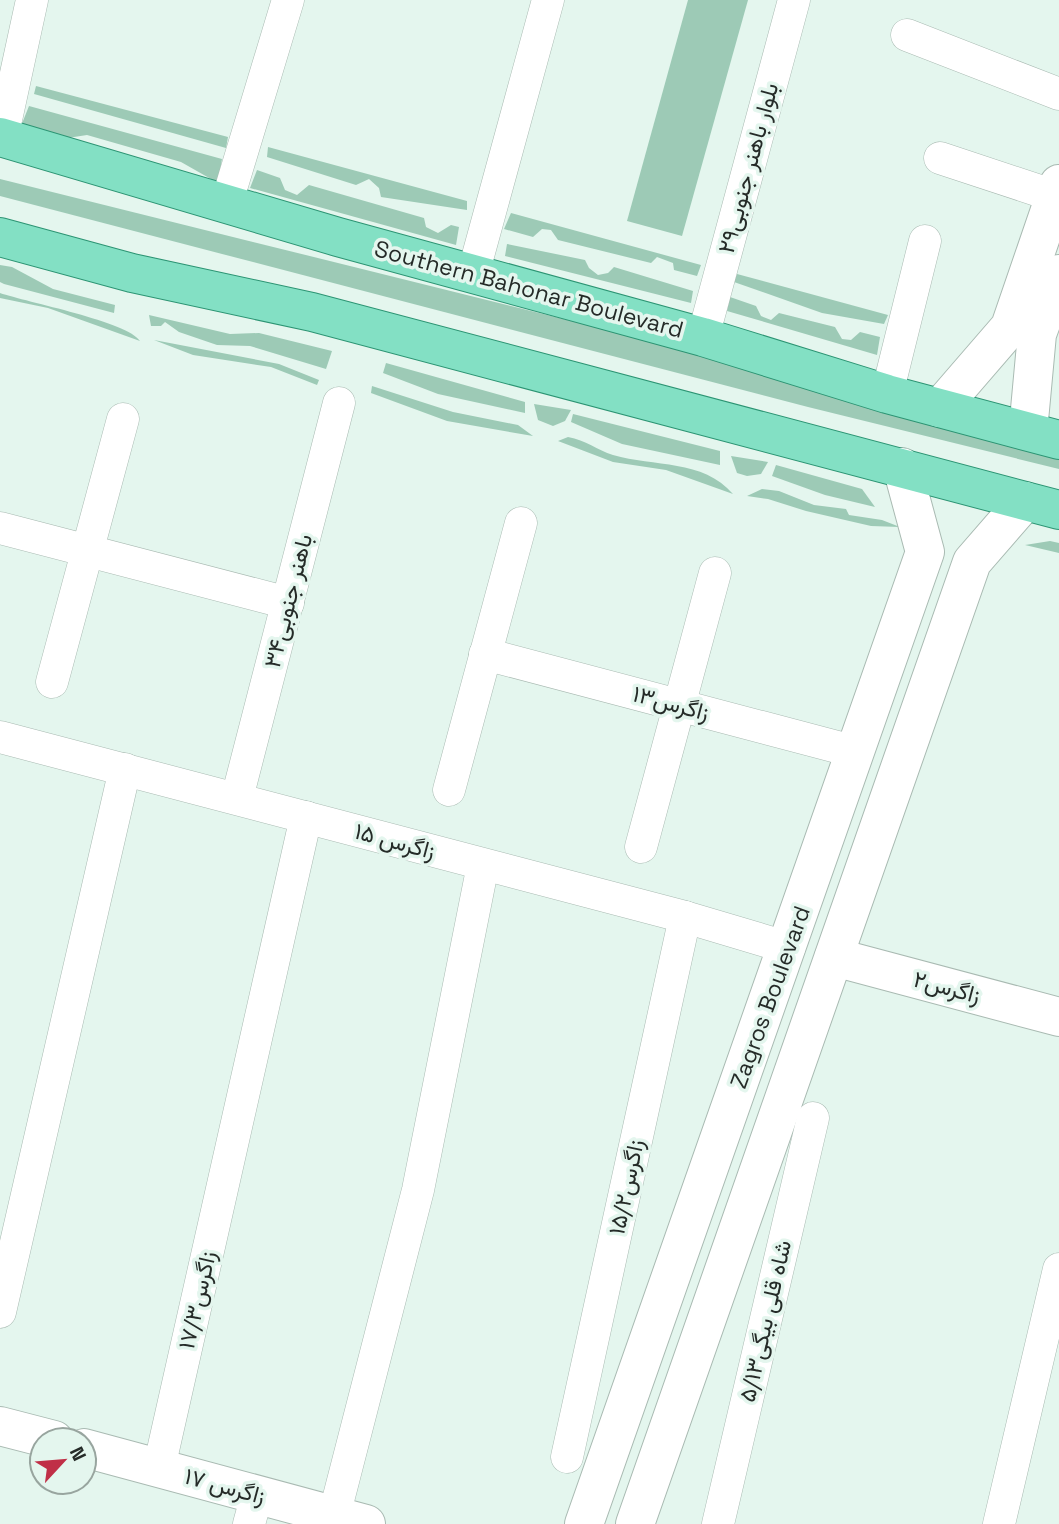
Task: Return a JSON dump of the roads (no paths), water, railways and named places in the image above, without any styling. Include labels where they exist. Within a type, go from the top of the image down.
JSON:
[{"type":"main road","name":"Southern Bahonar Boulevard","points":[[1,146],[226,205],[703,337],[887,394],[1044,436]]},
{"type":"main road","points":[[1,146],[248,230],[541,292]]},
{"type":"main road","points":[[1044,436],[1035,334],[1057,190]]},
{"type":"main road","points":[[0,214],[270,282],[386,316],[524,368]]},
{"type":"main road","points":[[0,237],[132,273],[312,312],[1042,505]]},
{"type":"main road","points":[[940,408],[1035,334],[1059,274]]},
{"type":"main road","points":[[902,467],[925,552],[950,542],[962,547],[972,562]]},
{"type":"main road","name":"Zagros Boulevard","points":[[635,1524],[972,562],[1042,505]]},
{"type":"main road","name":"Zagros Boulevard","points":[[584,1524],[789,948],[925,552]]},
{"type":"main road","name":"زاگرس۲","points":[[834,957],[1059,1017]]},
{"type":"main road","points":[[680,1250],[725,1267]]},
{"type":"main road","points":[[0,1426],[28,1433]]},
{"type":"main road","name":"زاگرس ۱۷","points":[[98,1452],[159,1468],[253,1509],[350,1520]]},
{"type":"street","points":[[1,146],[32,0]]},
{"type":"street","points":[[226,205],[288,0]]},
{"type":"street","points":[[473,274],[548,0]]},
{"type":"street","name":"بلوار باهنر جنوبی۲۹","points":[[703,337],[794,0]]},
{"type":"street","points":[[907,35],[1059,94]]},
{"type":"street","points":[[940,158],[1057,190]]},
{"type":"street","points":[[887,394],[925,241]]},
{"type":"street","name":"باهنر جنوبی۳۴","points":[[237,798],[339,403]]},
{"type":"street","points":[[52,682],[123,419]]},
{"type":"street","points":[[449,790],[521,523]]},
{"type":"street","points":[[0,528],[288,603]]},
{"type":"street","points":[[641,847],[715,573]]},
{"type":"street","name":"زاگرس۱۳","points":[[485,654],[856,752]]},
{"type":"street","name":"زاگرس ۱۵","points":[[0,737],[685,916],[789,948]]},
{"type":"street","points":[[0,1312],[125,769]]},
{"type":"street","name":"زاگرس۱۷/۳","points":[[159,1468],[306,817]]},
{"type":"street","points":[[350,1520],[483,865]]},
{"type":"street","name":"زاگرس۱۵/۲","points":[[567,1457],[685,916]]},
{"type":"street","name":"شاه قلی بیگی۵/۱۳","points":[[718,1524],[813,1118]]},
{"type":"street","points":[[999,1524],[1059,1269]]}]
